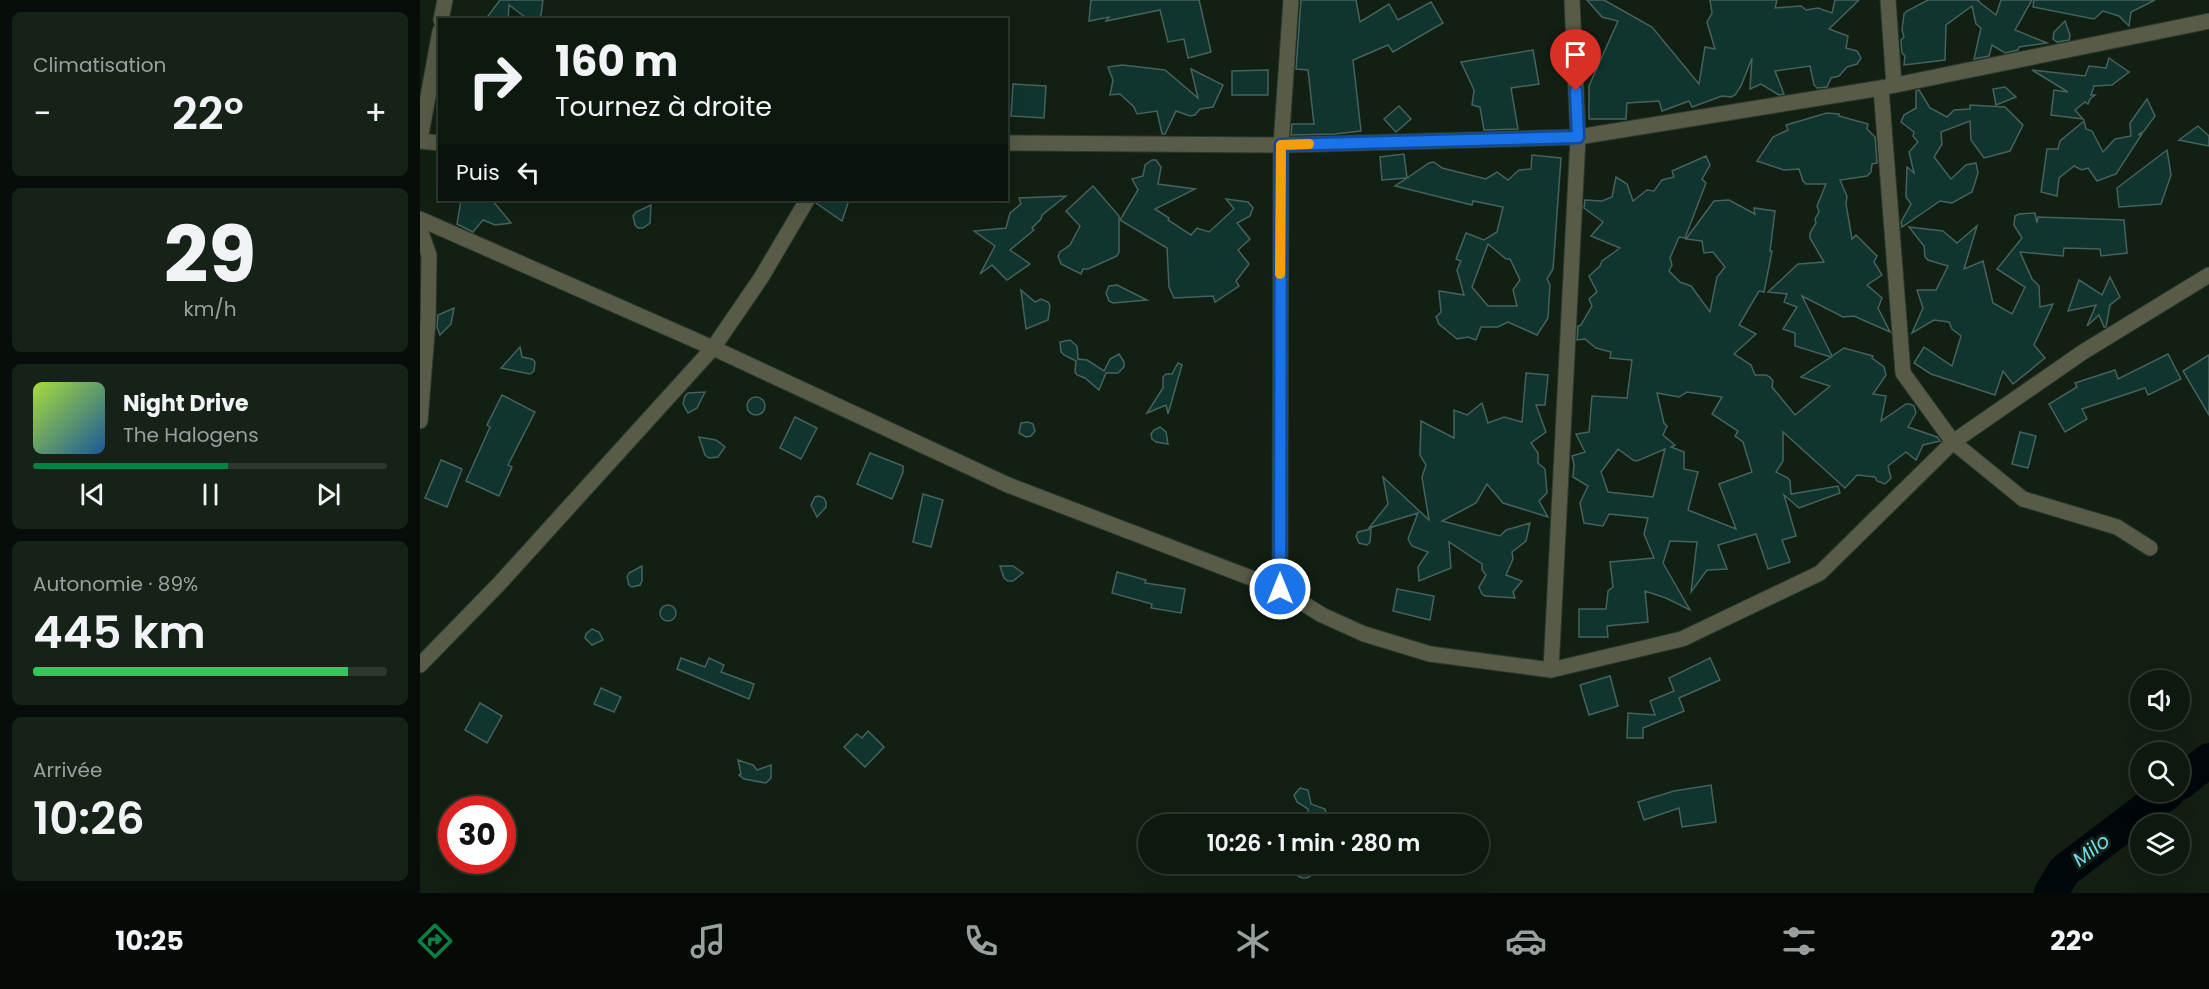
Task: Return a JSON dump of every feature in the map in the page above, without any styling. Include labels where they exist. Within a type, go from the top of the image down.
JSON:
[{"type":"street","points":[[441,18],[445,0]]},
{"type":"street","points":[[1280,589],[1281,145],[1291,0]]},
{"type":"street","points":[[1551,670],[1578,137],[1572,0]]},
{"type":"street","points":[[1888,0],[1888,87],[1903,374],[1953,442],[2023,499],[2117,527],[2150,548]]},
{"type":"street","points":[[1008,143],[1281,145],[1578,137],[1888,87],[2209,21]]},
{"type":"street","points":[[438,42],[420,140],[438,143]]},
{"type":"street","points":[[420,665],[499,584],[713,348],[761,278],[806,201]]},
{"type":"street","points":[[420,219],[713,348],[1008,486],[1280,589],[1322,615],[1364,634],[1430,654],[1551,670],[1682,639],[1820,573],[1953,442],[2083,352],[2209,275]]},
{"type":"street","points":[[420,230],[429,255],[428,321],[420,421]]},
{"type":"building","points":[[500,0],[543,0],[539,18],[526,18],[509,5],[508,18],[486,18]]},
{"type":"building","points":[[1091,0],[1199,0],[1211,52],[1188,58],[1184,39],[1168,42],[1160,10],[1106,21],[1109,17],[1089,21]]},
{"type":"building","points":[[1301,0],[1356,0],[1360,22],[1389,4],[1398,20],[1431,2],[1443,23],[1393,52],[1388,45],[1353,60],[1361,131],[1291,135],[1292,124],[1314,124],[1308,70],[1296,69]]},
{"type":"building","points":[[1587,0],[1604,0],[1652,27],[1699,84],[1705,47],[1715,49],[1707,22],[1712,13],[1710,0],[1777,0],[1775,8],[1801,6],[1806,10],[1818,8],[1832,13],[1835,0],[1859,0],[1829,29],[1848,36],[1846,48],[1857,51],[1861,58],[1857,64],[1847,67],[1839,76],[1831,78],[1827,87],[1817,88],[1814,85],[1810,66],[1775,71],[1784,94],[1779,95],[1761,84],[1750,89],[1752,58],[1741,86],[1731,97],[1722,96],[1692,107],[1689,101],[1662,111],[1659,101],[1627,103],[1626,119],[1589,119],[1589,86],[1618,21],[1602,17]]},
{"type":"building","points":[[1928,0],[1979,0],[1996,15],[2001,0],[2032,0],[2015,30],[2047,43],[2019,47],[2018,50],[2005,53],[1992,45],[1989,56],[1974,59],[1981,28],[1976,24],[1972,6],[1946,25],[1945,60],[1904,65],[1905,56],[1902,53],[1901,40],[1904,37],[1902,30],[1904,14]]},
{"type":"building","points":[[2034,0],[2155,0],[2131,12],[2129,26],[2119,16],[2103,11],[2094,19],[2033,7]]},
{"type":"building","points":[[2065,21],[2070,35],[2069,40],[2057,42],[2053,39],[2054,32]]},
{"type":"building","points":[[1533,50],[1539,84],[1511,88],[1518,129],[1484,130],[1480,107],[1472,105],[1474,90],[1461,62]]},
{"type":"building","points":[[2109,58],[2129,72],[2112,85],[2094,86],[2091,95],[2095,95],[2088,104],[2085,102],[2075,110],[2083,119],[2051,115],[2054,90],[2068,92],[2032,70],[2085,76],[2089,66],[2106,68]]},
{"type":"building","points":[[1122,65],[1165,70],[1198,98],[1191,69],[1223,85],[1213,107],[1200,109],[1195,115],[1190,116],[1176,111],[1165,134],[1162,134],[1157,111],[1137,114],[1134,107],[1120,94],[1110,95],[1113,80],[1108,67]]},
{"type":"building","points":[[1268,70],[1268,95],[1232,95],[1232,71]]},
{"type":"building","points":[[1013,84],[1046,86],[1044,118],[1011,116]]},
{"type":"building","points":[[2005,87],[2016,97],[1996,105],[1993,89]]},
{"type":"building","points":[[1919,90],[1930,108],[1947,117],[1954,110],[1970,109],[1970,105],[2005,107],[2023,125],[2010,151],[1984,158],[1971,140],[1970,121],[1941,132],[1942,144],[1934,157],[1951,179],[1966,165],[1976,163],[1978,173],[1972,192],[1952,203],[1940,201],[1902,227],[1901,222],[1911,204],[1906,197],[1907,167],[1914,173],[1909,152],[1918,142],[1913,136],[1914,132],[1901,122],[1904,115],[1916,108],[1916,91]]},
{"type":"building","points":[[2147,99],[2155,116],[2144,131],[2138,135],[2142,134],[2116,174],[2097,181],[2088,168],[2082,170],[2074,166],[2059,178],[2057,196],[2041,192],[2047,149],[2058,149],[2060,141],[2084,121],[2086,129],[2092,131],[2103,152],[2115,139],[2131,136],[2130,123]]},
{"type":"building","points":[[1399,106],[1411,119],[1396,132],[1384,119]]},
{"type":"building","points":[[1827,113],[1839,114],[1839,116],[1868,124],[1867,129],[1875,137],[1877,163],[1872,164],[1871,172],[1867,176],[1840,180],[1847,196],[1846,204],[1852,239],[1856,235],[1877,256],[1874,262],[1882,275],[1867,285],[1882,298],[1878,308],[1890,332],[1854,316],[1843,317],[1802,296],[1832,356],[1844,348],[1873,356],[1872,358],[1884,367],[1886,375],[1873,394],[1886,396],[1881,421],[1906,404],[1910,404],[1914,406],[1916,413],[1908,427],[1937,437],[1940,441],[1923,445],[1916,460],[1906,452],[1888,466],[1891,478],[1885,484],[1877,481],[1875,477],[1857,475],[1845,488],[1783,432],[1783,461],[1776,472],[1788,478],[1791,494],[1838,486],[1840,493],[1799,508],[1784,495],[1796,536],[1782,540],[1790,562],[1768,569],[1756,534],[1718,545],[1727,569],[1707,570],[1691,592],[1697,542],[1670,541],[1663,563],[1690,610],[1645,591],[1648,622],[1607,626],[1608,637],[1579,637],[1579,609],[1606,609],[1608,591],[1613,587],[1610,562],[1654,558],[1644,534],[1648,518],[1609,514],[1603,526],[1584,523],[1580,503],[1588,486],[1573,477],[1572,456],[1585,452],[1576,434],[1589,432],[1592,396],[1627,398],[1632,360],[1610,358],[1611,352],[1596,348],[1585,339],[1577,340],[1578,326],[1581,325],[1592,306],[1589,299],[1597,292],[1589,276],[1602,261],[1620,248],[1591,236],[1603,222],[1584,208],[1585,200],[1602,201],[1612,197],[1616,177],[1627,184],[1633,201],[1647,190],[1654,191],[1662,180],[1674,177],[1672,171],[1706,156],[1710,165],[1702,179],[1706,183],[1685,238],[1679,237],[1670,258],[1672,265],[1669,271],[1680,282],[1691,286],[1710,312],[1717,277],[1725,267],[1713,252],[1704,253],[1702,241],[1686,239],[1714,201],[1729,200],[1755,214],[1754,208],[1775,211],[1770,251],[1772,251],[1764,292],[1759,291],[1739,325],[1756,334],[1734,354],[1751,365],[1755,375],[1770,377],[1773,381],[1772,387],[1795,415],[1830,386],[1801,377],[1831,357],[1795,346],[1795,333],[1783,329],[1797,307],[1784,302],[1787,294],[1768,292],[1798,264],[1824,262],[1810,238],[1810,233],[1816,223],[1815,219],[1819,212],[1817,206],[1826,184],[1806,184],[1799,169],[1784,170],[1757,161],[1773,137],[1788,130],[1786,125]],"holes":[[[1687,392],[1722,397],[1712,414],[1738,431],[1735,436],[1743,442],[1752,472],[1719,484],[1736,529],[1688,510],[1698,472],[1684,469],[1684,452],[1671,447],[1675,445],[1663,435],[1667,426],[1664,423],[1657,393],[1679,397]],[[1618,449],[1637,461],[1665,449],[1653,497],[1608,492],[1601,472]]]},
{"type":"building","points":[[2198,126],[2209,136],[2209,146],[2179,140]]},
{"type":"building","points":[[2167,150],[2171,175],[2161,204],[2119,207],[2117,188]]},
{"type":"building","points":[[1404,154],[1407,178],[1382,180],[1380,157]]},
{"type":"building","points":[[1532,155],[1561,158],[1553,269],[1547,279],[1550,285],[1548,318],[1537,335],[1508,322],[1498,327],[1481,327],[1476,340],[1468,337],[1457,339],[1439,324],[1436,317],[1441,312],[1439,291],[1464,295],[1457,270],[1461,261],[1456,259],[1466,233],[1484,240],[1497,232],[1503,207],[1473,201],[1472,205],[1395,186],[1434,162],[1442,168],[1486,179],[1497,172],[1508,180],[1519,170],[1531,169]],"holes":[[[1488,244],[1506,259],[1510,259],[1520,280],[1513,290],[1517,306],[1488,306],[1472,287]]]},
{"type":"building","points":[[1156,160],[1161,167],[1158,184],[1195,189],[1155,209],[1191,235],[1197,228],[1209,232],[1234,209],[1226,199],[1248,202],[1253,208],[1250,216],[1237,223],[1250,239],[1238,250],[1249,264],[1236,281],[1239,286],[1215,302],[1213,296],[1174,298],[1169,287],[1167,248],[1120,220],[1138,190],[1132,179],[1143,176],[1145,165]]},
{"type":"building","points":[[1093,186],[1119,216],[1119,252],[1117,256],[1083,269],[1081,274],[1061,264],[1058,256],[1070,245],[1080,226],[1066,211]]},
{"type":"building","points":[[1066,196],[1042,215],[1032,228],[1034,230],[1010,250],[1030,264],[1007,280],[992,265],[980,274],[995,246],[974,231],[1006,228],[1010,213],[1021,204],[1019,198]]},
{"type":"building","points":[[461,201],[493,201],[511,223],[495,225],[483,220],[473,232],[457,224]]},
{"type":"building","points":[[817,201],[849,201],[842,221],[816,203]]},
{"type":"building","points":[[651,205],[650,223],[643,228],[638,228],[633,216],[636,212]]},
{"type":"building","points":[[2035,213],[2037,223],[2038,217],[2124,220],[2127,253],[2101,256],[2100,249],[2064,248],[2063,256],[2020,252],[2032,279],[2039,286],[2040,307],[2053,304],[2034,345],[2045,358],[2013,384],[2003,371],[1995,395],[1931,374],[1914,363],[1924,347],[1952,366],[1961,336],[1952,329],[1949,322],[1934,320],[1912,333],[1923,308],[1917,290],[1936,290],[1948,266],[1925,257],[1924,246],[1909,227],[1943,231],[1957,243],[1977,226],[1964,269],[1983,261],[1993,303],[2012,314],[2025,287],[1997,269],[2022,238],[2014,225],[2015,216]]},
{"type":"building","points":[[2110,277],[2120,297],[2110,305],[2106,327],[2099,315],[2087,326],[2096,305],[2068,311],[2079,280],[2102,295]]},
{"type":"building","points":[[1117,285],[1147,300],[1113,303],[1109,301],[1106,293],[1109,286]]},
{"type":"building","points":[[1021,290],[1035,302],[1041,299],[1048,302],[1050,306],[1048,320],[1026,329]]},
{"type":"building","points":[[454,308],[451,324],[440,335],[437,327],[438,315]]},
{"type":"building","points":[[1070,340],[1077,346],[1078,359],[1087,360],[1104,371],[1110,359],[1119,354],[1124,367],[1118,373],[1106,373],[1099,390],[1085,378],[1077,375],[1076,361],[1061,352],[1060,342]]},
{"type":"building","points":[[520,347],[522,357],[535,362],[534,371],[530,374],[501,368]]},
{"type":"building","points":[[2168,354],[2181,379],[2148,395],[2145,388],[2082,409],[2087,419],[2065,432],[2049,404],[2077,387],[2075,383],[2115,370],[2118,379]]},
{"type":"building","points":[[2209,355],[2209,415],[2183,371]]},
{"type":"building","points":[[1178,363],[1182,365],[1168,414],[1166,405],[1147,413],[1163,388],[1163,377],[1166,374],[1172,374]]},
{"type":"building","points":[[1526,373],[1548,375],[1545,405],[1536,405],[1546,432],[1531,443],[1538,453],[1538,463],[1545,469],[1547,493],[1539,501],[1548,517],[1503,503],[1487,484],[1476,503],[1442,521],[1500,536],[1506,530],[1530,523],[1526,541],[1512,552],[1513,559],[1506,575],[1522,581],[1513,592],[1515,598],[1482,594],[1479,587],[1486,575],[1482,570],[1482,564],[1449,542],[1451,568],[1419,581],[1418,567],[1428,552],[1412,546],[1408,539],[1418,513],[1369,528],[1388,504],[1383,477],[1429,520],[1422,477],[1426,465],[1420,455],[1421,421],[1454,438],[1454,410],[1467,415],[1482,403],[1488,423],[1504,417],[1522,422]]},
{"type":"building","points":[[705,392],[697,408],[688,413],[683,404],[685,396],[688,393]]},
{"type":"building","points":[[502,395],[535,412],[508,465],[512,467],[499,496],[466,481],[490,427],[487,425]]},
{"type":"building","points":[[756,397],[762,400],[765,406],[762,412],[756,415],[750,412],[747,406],[750,400]]},
{"type":"building","points":[[795,417],[817,428],[801,459],[780,448]]},
{"type":"building","points":[[1021,423],[1033,424],[1035,431],[1031,436],[1026,437],[1019,433]]},
{"type":"building","points":[[1160,427],[1166,432],[1168,444],[1152,439],[1151,434]]},
{"type":"building","points":[[2020,432],[2036,436],[2028,468],[2012,464]]},
{"type":"building","points":[[699,437],[716,440],[725,447],[718,457],[709,458],[705,455]]},
{"type":"building","points":[[870,453],[903,466],[903,472],[892,499],[857,484]]},
{"type":"building","points":[[441,460],[462,469],[447,507],[425,498]]},
{"type":"building","points":[[923,494],[943,500],[931,547],[913,542]]},
{"type":"building","points":[[815,497],[824,498],[826,507],[817,517],[811,505]]},
{"type":"building","points":[[1371,529],[1370,542],[1367,545],[1359,543],[1356,536],[1358,532]]},
{"type":"building","points":[[642,566],[642,581],[640,585],[632,587],[627,577],[629,573]]},
{"type":"building","points":[[1000,566],[1013,566],[1023,573],[1013,581],[1008,581],[1004,578]]},
{"type":"building","points":[[1117,572],[1146,580],[1145,583],[1185,589],[1181,613],[1151,608],[1152,604],[1112,593]]},
{"type":"building","points":[[1397,589],[1434,596],[1430,620],[1393,611]]},
{"type":"building","points":[[665,605],[671,605],[676,613],[674,619],[665,621],[660,616],[660,610]]},
{"type":"building","points":[[592,629],[599,632],[603,640],[592,645],[585,638]]},
{"type":"building","points":[[681,658],[705,667],[709,658],[724,665],[721,672],[754,684],[749,699],[677,669]]},
{"type":"building","points":[[1710,658],[1720,680],[1679,698],[1684,711],[1643,728],[1643,738],[1627,738],[1628,713],[1655,715],[1650,701],[1674,691],[1669,678]]},
{"type":"building","points":[[1610,676],[1618,706],[1589,715],[1580,685]]},
{"type":"building","points":[[601,688],[621,697],[614,712],[594,704]]},
{"type":"building","points":[[480,703],[502,716],[487,743],[465,730]]},
{"type":"building","points":[[868,731],[884,747],[865,767],[844,747],[857,734],[862,738]]},
{"type":"building","points":[[738,760],[753,765],[757,770],[771,765],[771,778],[766,783],[744,779],[739,775],[741,774]]},
{"type":"building","points":[[1711,785],[1716,822],[1682,827],[1679,808],[1644,820],[1638,802],[1674,791]]},
{"type":"building","points":[[1300,788],[1308,790],[1311,804],[1325,809],[1326,814],[1308,814],[1308,809],[1297,802],[1294,795]]},
{"type":"building","points":[[1294,874],[1314,874],[1307,878]]},
{"type":"waterway","name":"Milo","points":[[2190,775],[2209,760]]},
{"type":"waterway","name":"Milo","points":[[2051,893],[2064,871],[2155,802]]},
{"type":"slow traffic","points":[[1280,274],[1281,145],[1309,144]]},
{"type":"route","points":[[1280,589],[1281,145],[1578,137],[1576,91]]}]
